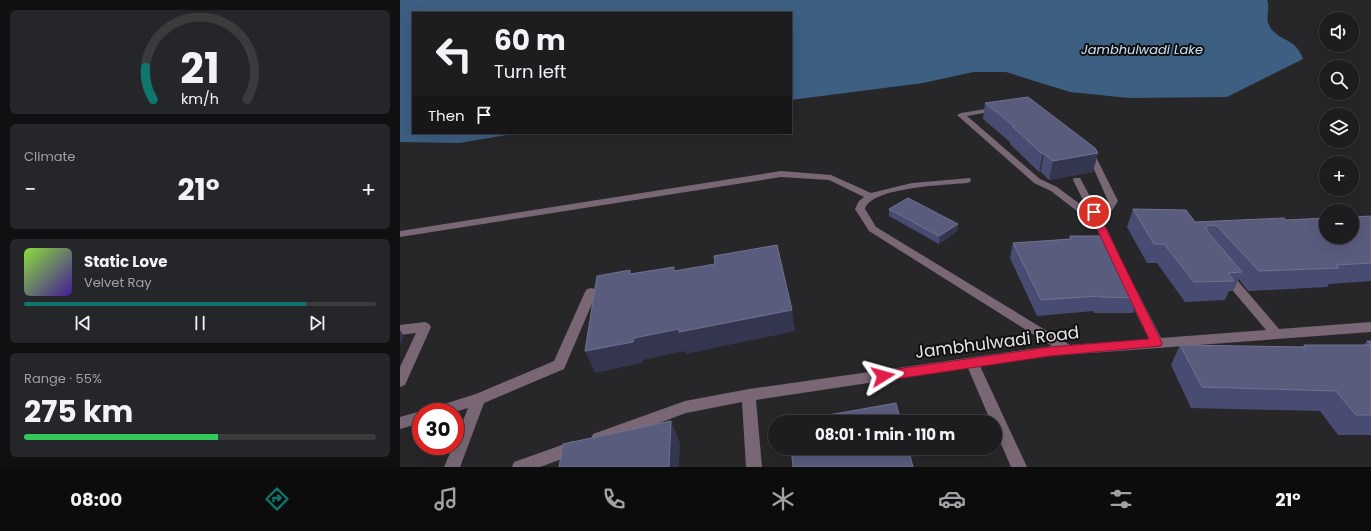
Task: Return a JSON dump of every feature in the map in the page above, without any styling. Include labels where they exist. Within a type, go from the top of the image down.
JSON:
[{"type":"street","points":[[1008,108],[961,115],[1037,181],[1054,189],[1099,223]]},
{"type":"street","points":[[1080,148],[1092,158],[1113,201],[1099,223]]},
{"type":"street","points":[[400,234],[781,174],[831,178],[870,196]]},
{"type":"street","points":[[967,180],[891,189],[870,196],[862,202],[860,209],[872,230],[1069,350]]},
{"type":"street","points":[[1077,180],[1115,257]]},
{"type":"street","points":[[1218,264],[1276,334]]},
{"type":"street","points":[[1128,284],[1157,343]]},
{"type":"street","points":[[464,404],[479,399],[559,365],[591,292]]},
{"type":"street","points":[[400,330],[425,327],[400,381]]},
{"type":"street","name":"Jambhulwadi Road","points":[[520,467],[685,407],[749,395],[1050,351],[1371,327]]},
{"type":"street","points":[[972,363],[1019,467]]},
{"type":"street","points":[[749,395],[754,467]]},
{"type":"street","points":[[452,467],[479,399]]},
{"type":"street","points":[[400,423],[412,420]]},
{"type":"water","name":"Jambhulwadi Lake","points":[[400,0],[1267,0],[1269,26],[1276,34],[1293,44],[1303,59],[1227,97],[1129,98],[1070,92],[1006,72],[973,72],[923,83],[792,100],[792,12],[412,12],[412,134],[513,134],[459,143],[400,142]]},
{"type":"building","points":[[1028,97],[1095,148],[1098,153],[1053,161],[1042,154],[1012,126],[1014,126],[985,103]]},
{"type":"building","points":[[908,198],[958,224],[939,236],[889,209]]},
{"type":"building","points":[[1133,209],[1186,210],[1195,222],[1284,218],[1286,220],[1319,218],[1319,244],[1359,244],[1359,217],[1371,216],[1371,263],[1336,265],[1339,268],[1259,271],[1217,226],[1208,225],[1206,228],[1207,231],[1242,272],[1228,273],[1234,281],[1194,282],[1164,244],[1154,244]]},
{"type":"building","points":[[1070,236],[1106,236],[1139,298],[1098,296],[1041,300],[1013,243],[1071,239]]},
{"type":"building","points":[[777,245],[792,310],[679,332],[679,329],[634,338],[633,342],[585,351],[597,276],[630,270],[630,274],[674,267],[674,271],[715,264],[714,256]]},
{"type":"building","points":[[1180,345],[1306,347],[1304,345],[1371,345],[1371,415],[1356,415],[1336,391],[1202,387]]},
{"type":"building","points":[[896,403],[899,415],[828,415]]},
{"type":"building","points":[[671,421],[669,467],[559,467],[563,444]]},
{"type":"building","points":[[792,455],[910,455],[913,467],[793,467]]},
{"type":"route","points":[[883,376],[1050,351],[1157,343],[1094,212]]}]
